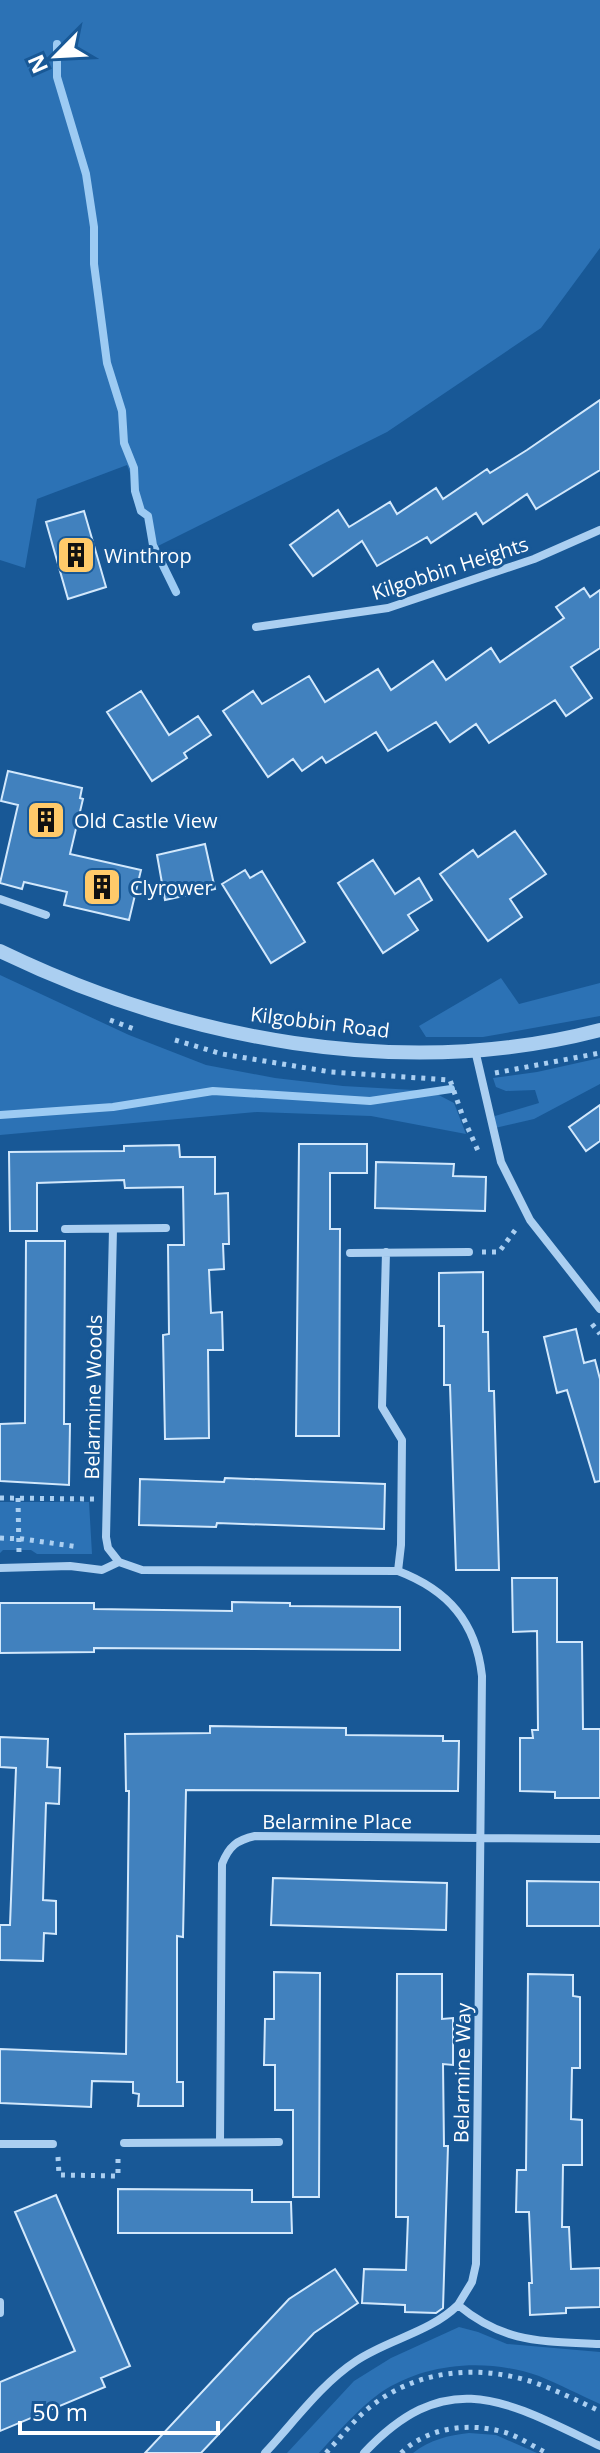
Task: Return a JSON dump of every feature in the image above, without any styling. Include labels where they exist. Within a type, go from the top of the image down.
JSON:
[{"type":"street","name":"Kilgobbin Heights","points":[[256,627],[388,608],[534,559],[600,530]]},
{"type":"street","points":[[0,899],[46,915]]},
{"type":"street","name":"Kilgobbin Road","points":[[0,951],[42,971],[128,1004],[289,1043],[420,1053],[475,1050],[578,1036],[600,1030]]},
{"type":"street","points":[[475,1050],[501,1162],[530,1220],[600,1309]]},
{"type":"street","points":[[65,1229],[166,1228]]},
{"type":"street","name":"Belarmine Woods","points":[[108,1548],[113,1229]]},
{"type":"street","points":[[386,1252],[382,1407],[402,1440],[398,1571]]},
{"type":"street","points":[[350,1253],[469,1252]]},
{"type":"street","points":[[108,1548],[119,1562],[142,1570],[398,1571],[438,1591],[461,1616],[477,1646],[482,1676],[481,1838]]},
{"type":"street","points":[[0,1568],[70,1566],[102,1570],[119,1562]]},
{"type":"street","name":"Belarmine Place","points":[[220,2142],[222,1864],[227,1849],[239,1840],[255,1836],[600,1839]]},
{"type":"street","name":"Belarmine Way","points":[[458,2305],[472,2282],[476,2264],[481,1838]]},
{"type":"street","points":[[124,2143],[279,2142]]},
{"type":"street","points":[[0,2144],[53,2144]]},
{"type":"street","points":[[0,2302],[0,2313]]},
{"type":"street","points":[[265,2453],[331,2381],[354,2363],[378,2348],[432,2326],[458,2305],[479,2322],[510,2336],[600,2344]]},
{"type":"street","points":[[364,2453],[391,2427],[418,2410],[450,2399],[470,2398],[513,2405],[600,2446]]},
{"type":"path","points":[[495,1073],[600,1053]]},
{"type":"path","points":[[0,1498],[107,1499]]},
{"type":"path","points":[[18,1498],[19,1567]]},
{"type":"path","points":[[0,1538],[88,1549],[108,1548]]},
{"type":"path","points":[[53,2144],[58,2145],[59,2175],[118,2176],[118,2143],[124,2143]]},
{"type":"path","points":[[401,2453],[438,2431],[474,2426],[509,2434],[547,2453]]},
{"type":"shaded area","points":[[0,0],[600,0],[600,248],[541,328],[387,432],[158,546],[127,465],[37,499],[25,568],[0,560]]},
{"type":"shaded area","points":[[0,975],[129,1035],[206,1065],[343,1086],[431,1091],[454,1103],[466,1134],[371,1116],[257,1112],[0,1135]]},
{"type":"shaded area","points":[[501,978],[519,1004],[600,983],[600,1016],[483,1037],[426,1037],[419,1026]]},
{"type":"shaded area","points":[[600,1058],[600,1084],[534,1119],[495,1128],[495,1116],[539,1103],[535,1090],[506,1091],[496,1087],[493,1078]]},
{"type":"shaded area","points":[[0,1502],[89,1502],[92,1554],[37,1554],[31,1550],[3,1550],[0,1553]]},
{"type":"shaded area","points":[[459,2327],[507,2344],[600,2352],[600,2404],[547,2379],[519,2370],[478,2365],[437,2369],[380,2393],[319,2453],[287,2453],[354,2381],[391,2358]]},
{"type":"shaded area","points":[[469,2433],[496,2435],[537,2453],[413,2453],[440,2439]]},
{"type":"building","points":[[600,400],[600,470],[536,509],[527,494],[483,524],[476,513],[431,543],[427,537],[377,566],[362,541],[313,576],[290,545],[338,510],[349,527],[390,502],[397,514],[436,488],[443,499],[487,469],[490,473],[527,450]]},
{"type":"building","name":"Winthrop","points":[[84,511],[106,587],[68,599],[46,522]]},
{"type":"building","points":[[584,588],[590,597],[600,590],[600,648],[571,667],[592,698],[566,716],[555,700],[489,743],[476,724],[450,742],[436,722],[388,751],[376,732],[326,763],[322,757],[302,771],[293,759],[268,777],[223,711],[253,691],[262,704],[309,676],[325,702],[378,669],[391,690],[433,661],[446,680],[491,648],[500,662],[564,618],[556,607]]},
{"type":"building","points":[[141,691],[169,735],[198,716],[211,735],[184,753],[187,758],[152,781],[107,712]]},
{"type":"building","points":[[8,771],[82,788],[80,798],[83,799],[70,854],[141,870],[129,920],[64,905],[67,892],[24,882],[22,889],[0,883],[18,805],[1,801]]},
{"type":"building","points":[[515,831],[546,874],[510,899],[522,917],[488,941],[440,874],[473,850],[478,857]]},
{"type":"building","points":[[205,844],[215,889],[165,900],[157,855]]},
{"type":"building","points":[[373,860],[395,894],[419,878],[432,900],[408,915],[418,930],[383,953],[338,883]]},
{"type":"building","points":[[245,870],[250,878],[262,871],[305,942],[271,963],[222,884]]},
{"type":"building","points":[[600,1105],[600,1141],[586,1151],[569,1127]]},
{"type":"building","points":[[299,1144],[367,1144],[367,1173],[330,1173],[330,1229],[340,1229],[339,1436],[296,1436]]},
{"type":"building","points":[[179,1145],[180,1157],[215,1157],[215,1194],[228,1193],[229,1244],[223,1244],[224,1269],[209,1270],[211,1313],[222,1312],[223,1350],[208,1350],[209,1438],[165,1439],[163,1335],[169,1334],[168,1245],[184,1245],[183,1187],[125,1188],[124,1180],[37,1183],[37,1231],[10,1231],[9,1152],[124,1151],[124,1146]]},
{"type":"building","points":[[376,1162],[454,1164],[453,1176],[486,1177],[485,1211],[375,1208]]},
{"type":"building","points":[[26,1241],[65,1241],[64,1424],[70,1424],[69,1485],[0,1481],[0,1424],[25,1423]]},
{"type":"building","points":[[483,1272],[483,1332],[488,1332],[489,1391],[494,1391],[499,1570],[456,1570],[450,1385],[444,1385],[444,1326],[439,1326],[439,1273]]},
{"type":"building","points":[[576,1329],[584,1363],[595,1360],[600,1379],[600,1481],[595,1482],[567,1390],[557,1393],[544,1337]]},
{"type":"building","points":[[225,1478],[385,1484],[384,1529],[217,1523],[216,1527],[139,1525],[140,1479],[224,1482]]},
{"type":"building","points":[[512,1578],[557,1578],[557,1642],[582,1642],[583,1729],[600,1729],[600,1798],[555,1798],[555,1792],[520,1791],[520,1738],[533,1738],[532,1730],[538,1730],[537,1631],[513,1632]]},
{"type":"building","points":[[232,1602],[400,1607],[400,1650],[94,1648],[94,1652],[0,1653],[0,1603],[94,1603],[94,1609],[232,1611]]},
{"type":"building","points":[[210,1726],[346,1728],[346,1735],[443,1736],[443,1741],[459,1741],[458,1791],[186,1790],[183,1937],[177,1936],[177,2082],[183,2082],[183,2106],[138,2106],[139,2094],[133,2093],[133,2082],[92,2081],[91,2107],[0,2103],[0,2049],[126,2054],[129,1791],[126,1791],[125,1734],[210,1733]]},
{"type":"building","points":[[0,1737],[48,1739],[47,1767],[60,1768],[59,1804],[46,1803],[43,1900],[56,1901],[56,1934],[44,1933],[43,1961],[0,1960],[0,1925],[10,1925],[16,1768],[0,1767]]},
{"type":"building","points":[[273,1878],[447,1883],[446,1930],[271,1925]]},
{"type":"building","points":[[527,1881],[600,1882],[600,1926],[527,1926]]},
{"type":"building","points":[[274,1972],[320,1973],[319,2197],[293,2197],[293,2110],[275,2110],[275,2065],[264,2065],[265,2019],[274,2019]]},
{"type":"building","points":[[397,1974],[442,1974],[442,2019],[453,2018],[453,2065],[443,2064],[444,2146],[448,2146],[443,2308],[436,2313],[405,2312],[405,2305],[362,2303],[364,2269],[406,2270],[408,2217],[396,2217]]},
{"type":"building","points":[[528,1974],[573,1975],[573,1996],[580,1997],[580,2068],[572,2068],[571,2119],[582,2120],[582,2165],[563,2165],[562,2227],[569,2227],[571,2269],[600,2268],[600,2307],[566,2308],[566,2313],[530,2315],[529,2212],[516,2212],[517,2170],[526,2170]]},
{"type":"building","points":[[118,2189],[252,2190],[252,2202],[291,2202],[292,2233],[118,2233]]},
{"type":"building","points":[[56,2195],[130,2366],[101,2378],[105,2387],[0,2431],[0,2382],[75,2351],[15,2212]]},
{"type":"building","points":[[335,2269],[358,2303],[314,2333],[201,2453],[145,2453],[289,2299]]},
{"type":"waterway","points":[[57,44],[57,77],[86,174],[107,363],[122,411],[124,443],[134,468],[135,491],[141,511],[148,516],[153,545],[176,592]]},
{"type":"waterway","points":[[0,1115],[113,1107],[213,1091],[370,1101],[451,1089]]},
{"type":"place","name":"Winthrop","points":[[76,555]]},
{"type":"place","name":"Old Castle View","points":[[46,820]]},
{"type":"place","name":"Clyrower","points":[[102,887]]}]
